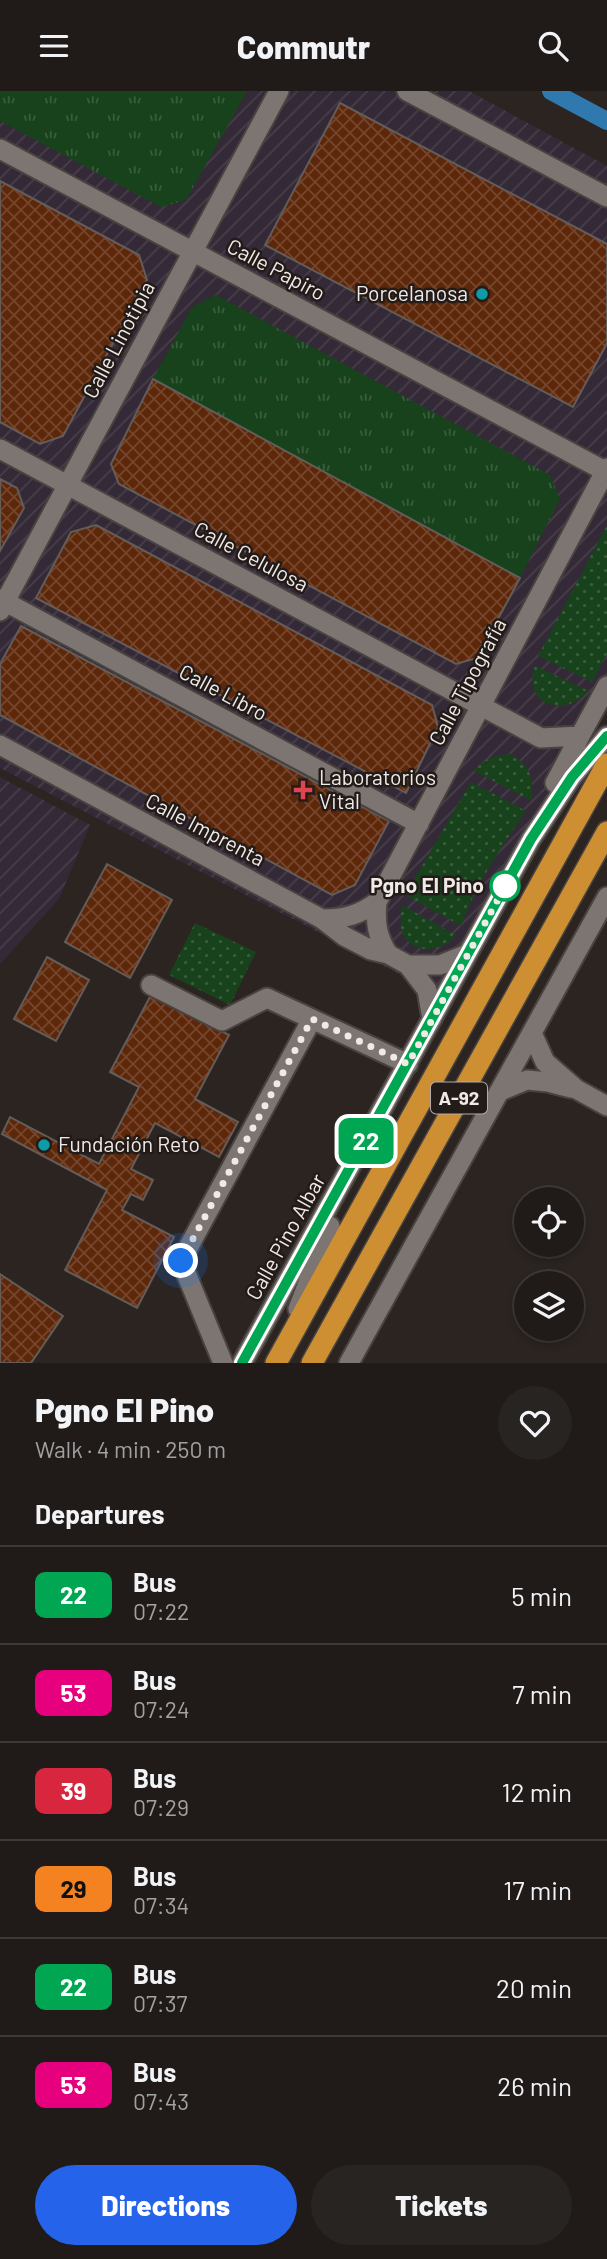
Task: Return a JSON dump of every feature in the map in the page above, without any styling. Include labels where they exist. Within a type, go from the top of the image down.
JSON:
[{"type":"highway","name":"A-92","points":[[278,1360],[607,764]]},
{"type":"highway","name":"A-92","points":[[312,1363],[607,832]]},
{"type":"street","name":"Calle Linotipia","points":[[2,604],[279,91]]},
{"type":"street","points":[[407,91],[607,197]]},
{"type":"street","name":"Calle Papiro","points":[[0,149],[606,470]]},
{"type":"street","name":"Calle Celulosa","points":[[0,449],[541,738],[580,736]]},
{"type":"street","name":"Calle Tipografía","points":[[377,902],[606,470]]},
{"type":"street","name":"Calle Libro","points":[[2,604],[419,824]]},
{"type":"street","points":[[531,839],[548,796],[607,687]]},
{"type":"street","points":[[531,839],[572,777],[607,736]]},
{"type":"street","name":"Calle Imprenta","points":[[0,745],[322,919],[344,936],[408,965],[427,990],[432,1019]]},
{"type":"street","name":"Calle Pino Albar","points":[[242,1363],[531,839]]},
{"type":"street","points":[[355,1362],[607,897]]},
{"type":"street","points":[[322,919],[344,919],[362,913],[377,902]]},
{"type":"street","points":[[377,902],[375,923],[380,941],[388,954]]},
{"type":"street","points":[[408,965],[440,965],[467,954]]},
{"type":"street","points":[[151,985],[222,1021],[267,998],[408,1064]]},
{"type":"street","points":[[223,1363],[181,1261],[312,1019]]},
{"type":"street","points":[[531,1033],[545,1062],[576,1089],[607,1106]]},
{"type":"street","points":[[500,1091],[527,1080],[576,1089]]},
{"type":"street","points":[[278,1360],[354,1163]]},
{"type":"shaded area","points":[[0,91],[469,91],[607,166],[607,696],[434,992],[0,768]]},
{"type":"shaded area","points":[[0,777],[90,825],[59,899],[0,964]]},
{"type":"green space","points":[[0,91],[247,91],[186,200],[161,207],[0,121]]},
{"type":"green space","points":[[216,295],[550,475],[560,499],[520,578],[153,379],[192,307]]},
{"type":"green space","points":[[607,525],[607,654],[592,682],[538,656]]},
{"type":"green space","points":[[535,666],[589,691],[566,705],[546,703],[534,689],[532,678]]},
{"type":"green space","points":[[510,754],[523,763],[530,773],[532,801],[474,771],[490,758]]},
{"type":"green space","points":[[471,782],[526,811],[482,880],[461,926],[405,895]]},
{"type":"green space","points":[[402,905],[456,935],[443,946],[434,948],[426,949],[410,944],[401,929]]},
{"type":"green space","points":[[195,923],[256,952],[230,1005],[169,975]]},
{"type":"building","name":"Porcelanosa","points":[[340,103],[607,244],[607,343],[573,407],[265,245]]},
{"type":"building","points":[[0,181],[139,255],[147,280],[63,436],[40,444],[0,422]]},
{"type":"building","points":[[153,379],[520,578],[477,658],[456,664],[119,484],[111,464]]},
{"type":"building","points":[[0,479],[17,488],[24,508],[0,551]]},
{"type":"building","points":[[96,525],[432,705],[438,727],[406,793],[36,598],[71,532]]},
{"type":"building","points":[[21,626],[389,821],[355,885],[332,895],[0,715],[0,664]]},
{"type":"building","points":[[107,864],[172,900],[130,978],[65,942]]},
{"type":"building","points":[[47,957],[89,980],[56,1041],[14,1019]]},
{"type":"building","name":"Fundación Reto","points":[[151,995],[229,1035],[195,1099],[238,1122],[219,1157],[155,1123],[131,1169],[153,1180],[143,1200],[131,1194],[122,1210],[174,1237],[137,1308],[65,1270],[107,1190],[2,1134],[10,1117],[99,1164],[139,1087],[110,1072]]},
{"type":"building","points":[[0,1274],[63,1316],[31,1363],[0,1363]]},
{"type":"waterway","points":[[551,91],[607,121]]},
{"type":"bus line","name":"22","points":[[242,1363],[531,839],[572,777],[607,736]]},
{"type":"place","name":"Porcelanosa","points":[[482,294]]},
{"type":"place","name":"Laboratorios Vital","points":[[303,790]]},
{"type":"place","name":"Pgno El Pino","points":[[505,886]]},
{"type":"place","name":"Fundación Reto","points":[[44,1145]]},
{"type":"route","points":[[181,1261],[312,1019],[408,1064],[508,881],[505,886]]}]
